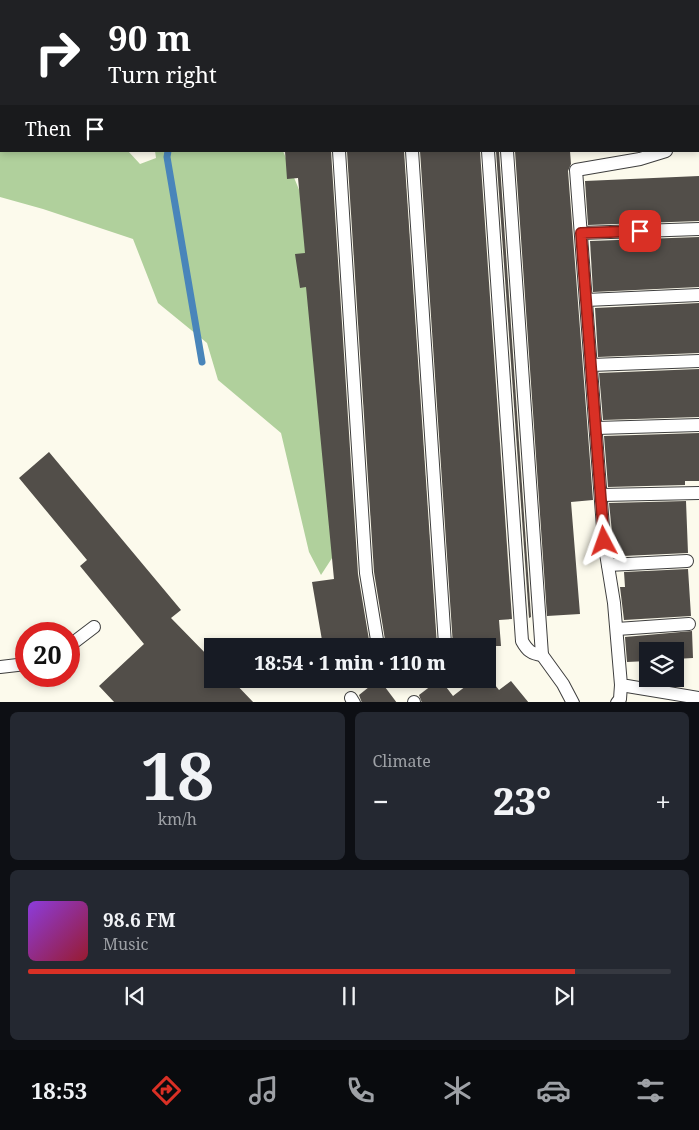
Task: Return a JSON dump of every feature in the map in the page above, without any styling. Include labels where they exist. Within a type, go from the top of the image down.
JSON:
[{"type":"lane","points":[[339,152],[366,573],[377,638]]},
{"type":"lane","points":[[412,152],[445,638]]},
{"type":"lane","points":[[488,152],[522,641],[532,652],[542,655]]},
{"type":"lane","points":[[507,152],[542,655],[563,684],[573,702]]},
{"type":"lane","points":[[617,702],[620,699],[621,685],[614,603],[604,541],[576,170],[640,159],[663,152]]},
{"type":"lane","points":[[581,233],[699,229]]},
{"type":"lane","points":[[586,300],[699,295]]},
{"type":"lane","points":[[591,365],[699,361]]},
{"type":"lane","points":[[596,428],[699,425]]},
{"type":"lane","points":[[601,495],[699,493]]},
{"type":"lane","points":[[608,565],[687,562]]},
{"type":"lane","points":[[616,629],[689,624]]},
{"type":"lane","points":[[80,638],[94,627]]},
{"type":"lane","points":[[0,667],[15,665]]},
{"type":"lane","points":[[621,685],[699,698]]},
{"type":"green space","points":[[0,152],[129,152],[140,164],[156,158],[155,152],[283,152],[300,192],[334,555],[321,575],[309,552],[281,433],[218,380],[207,343],[158,303],[133,239],[43,209],[0,197]]},
{"type":"building","points":[[285,152],[331,152],[358,574],[369,638],[322,638],[312,582],[334,579],[306,287],[300,288],[295,254],[305,253],[298,178],[287,179]]},
{"type":"building","points":[[347,152],[404,152],[436,638],[385,638],[374,572]]},
{"type":"building","points":[[420,152],[480,152],[512,619],[499,620],[501,646],[496,646],[496,638],[452,638]]},
{"type":"building","points":[[496,152],[499,152],[531,617],[529,618]]},
{"type":"building","points":[[515,152],[570,152],[571,164],[568,171],[593,500],[571,502],[580,614],[547,616]]},
{"type":"building","points":[[699,176],[699,221],[588,225],[585,181]]},
{"type":"building","points":[[699,237],[699,287],[593,292],[590,241]]},
{"type":"building","points":[[699,303],[699,353],[598,357],[595,308]]},
{"type":"building","points":[[699,369],[699,417],[603,420],[599,373]]},
{"type":"building","points":[[699,433],[699,481],[685,481],[685,485],[608,487],[604,436]]},
{"type":"building","points":[[49,452],[181,610],[171,618],[204,652],[204,688],[240,688],[253,702],[114,702],[99,686],[144,644],[80,566],[87,560],[19,478]]},
{"type":"building","points":[[686,501],[688,553],[623,556],[623,551],[614,551],[609,503]]},
{"type":"building","points":[[688,569],[691,616],[624,620],[620,587],[625,587],[624,572]]},
{"type":"building","points":[[692,631],[693,658],[684,658],[684,642],[639,642],[639,661],[627,662],[625,637]]},
{"type":"building","points":[[511,681],[528,702],[422,702],[419,695],[428,688],[447,688],[453,696],[463,688],[496,688],[496,686],[499,690]]},
{"type":"building","points":[[368,688],[386,688],[396,702],[362,702],[359,695]]},
{"type":"waterway","points":[[168,152],[167,157],[202,362]]},
{"type":"route","points":[[604,541],[581,233],[640,231]]}]
